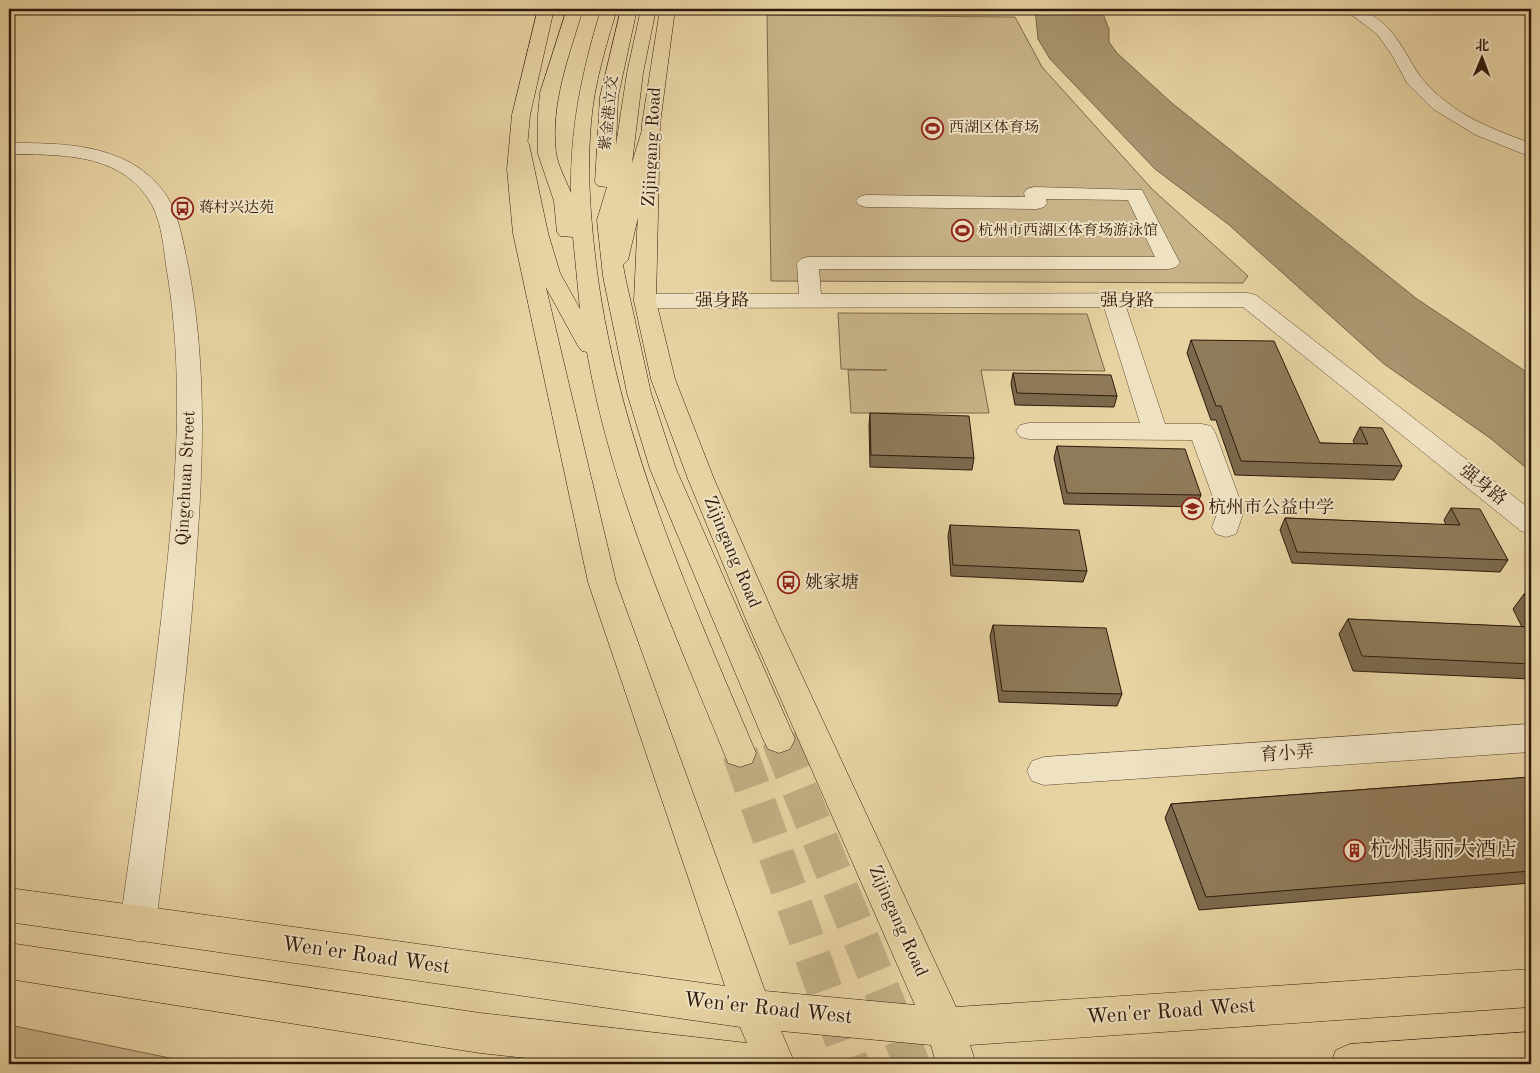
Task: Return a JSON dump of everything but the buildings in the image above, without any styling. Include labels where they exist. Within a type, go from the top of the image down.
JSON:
[{"type":"main road","points":[[546,9],[521,115],[520,144],[516,169],[524,233],[602,582],[752,1009],[774,1064]]},
{"type":"main road","points":[[575,9],[549,93],[565,117],[581,199],[585,272],[599,362],[636,494],[740,753]]},
{"type":"main road","points":[[577,56],[591,9]]},
{"type":"main road","points":[[585,272],[566,230],[564,201],[547,154],[565,117],[590,78],[609,9]]},
{"type":"main road","name":"紫金港立交","points":[[614,276],[607,220],[606,132],[609,97],[629,9]]},
{"type":"main road","points":[[607,220],[621,174],[635,73],[648,9]]},
{"type":"main road","name":"Zijingang Road","points":[[667,9],[650,124],[645,301],[663,379],[701,479],[762,622],[945,1027],[956,1064]]},
{"type":"main road","points":[[614,276],[650,124]]},
{"type":"main road","points":[[520,144],[538,233],[549,273],[599,362]]},
{"type":"main road","name":"Zijingang Road","points":[[614,276],[625,339],[639,393],[663,469],[779,739]]},
{"type":"main road","name":"Wen'er Road West","points":[[9,905],[752,1009],[945,1027],[1531,988]]},
{"type":"main road","points":[[9,961],[480,1034],[752,1064]]},
{"type":"main road","points":[[1350,1064],[1531,1052]]},
{"type":"street","points":[[1351,9],[1383,31],[1400,54],[1412,80],[1439,105],[1482,131],[1524,147],[1531,152]]},
{"type":"street","name":"Qingchuan Street","points":[[9,149],[88,153],[122,163],[139,177],[154,192],[166,213],[184,295],[190,412],[186,510],[176,626],[138,924]]},
{"type":"street","points":[[810,301],[808,263],[1169,263],[1135,194],[1034,193],[1037,204],[866,201]]},
{"type":"street","points":[[1037,263],[1050,300]]},
{"type":"street","name":"强身路","points":[[645,301],[1248,300],[1531,524]]},
{"type":"street","points":[[1113,301],[1155,431]]},
{"type":"street","points":[[1030,431],[1202,432],[1231,511],[1226,527]]},
{"type":"street","name":"育小弄","points":[[1044,771],[1531,738]]},
{"type":"shaded area","points":[[1035,9],[1101,9],[1109,29],[1109,42],[1117,53],[1173,104],[1417,299],[1531,375],[1531,472],[1490,438],[1384,364],[1228,224],[1155,169],[1050,59],[1038,39]]},
{"type":"shaded area","name":"西湖区体育场","points":[[767,15],[1015,17],[1042,67],[1152,189],[1248,276],[1243,283],[771,281]]},
{"type":"shaded area","points":[[838,313],[1087,314],[1105,371],[981,370],[989,413],[851,413],[848,370],[887,370],[841,369]]},
{"type":"shaded area","points":[[9,1025],[199,1064],[9,1064]]},
{"type":"tunnel","points":[[779,739],[912,1064]]},
{"type":"tunnel","points":[[740,753],[851,1064]]},
{"type":"place","name":"西湖区体育场","points":[[933,128]]},
{"type":"place","name":"蒋村兴达苑","points":[[183,208]]},
{"type":"place","name":"杭州市西湖区体育场游泳馆","points":[[962,231]]},
{"type":"place","name":"杭州市公益中学","points":[[1192,508]]},
{"type":"place","name":"姚家塘","points":[[789,583]]},
{"type":"place","name":"杭州翡丽大酒店","points":[[1354,850]]}]
